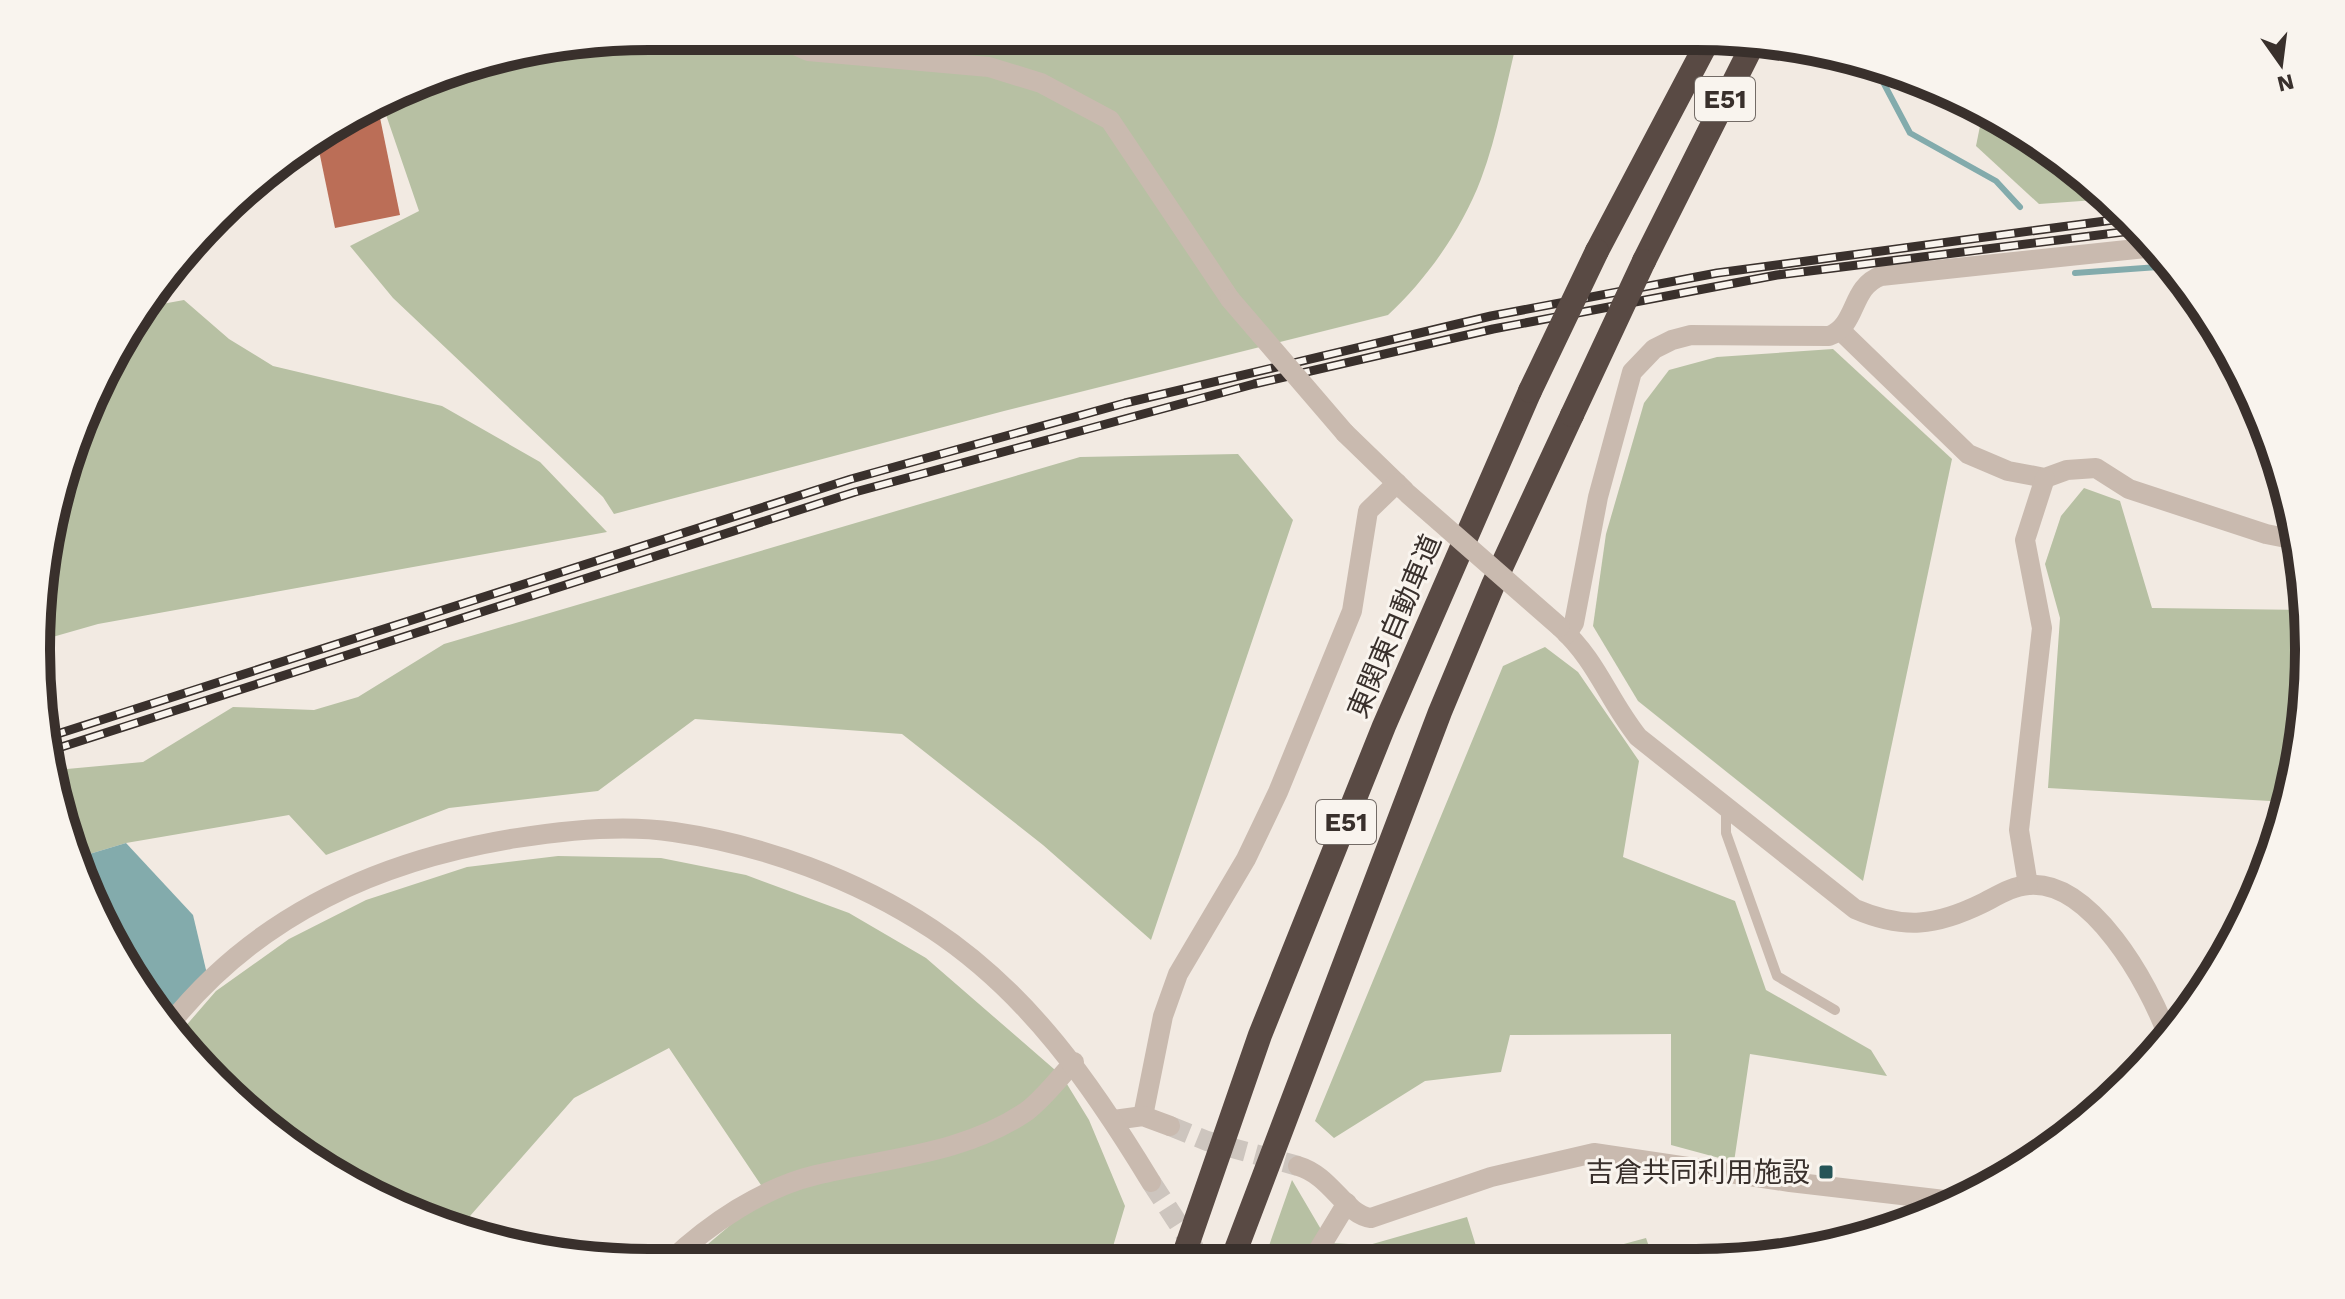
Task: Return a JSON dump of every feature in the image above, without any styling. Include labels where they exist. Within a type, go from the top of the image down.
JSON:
[{"type":"highway","name":"東関東自動車道","points":[[1186,1249],[1260,1035],[1384,726],[1530,391],[1597,251],[1703,50]]},
{"type":"highway","name":"E51","points":[[1236,1249],[1440,712],[1493,585],[1644,261],[1749,52]]},
{"type":"street","points":[[806,50],[989,67],[1041,83],[1110,120],[1230,299],[1345,433],[1402,488],[1563,630],[1603,676],[1614,707],[1638,737],[1845,902],[1885,922],[1920,924],[1956,917],[2009,890],[2028,885],[2047,886],[2069,895],[2106,927],[2159,1010],[2163,1023]]},
{"type":"street","points":[[1563,630],[1574,623],[1598,497],[1632,372],[1643,358],[1672,340],[1691,335],[1829,336],[1841,331],[1860,290],[1869,280],[1881,276],[2141,249]]},
{"type":"street","points":[[1841,331],[1968,454],[2008,471],[2045,478],[2067,470],[2096,468],[2129,489],[2284,538]]},
{"type":"street","points":[[2028,885],[2019,830],[2042,628],[2025,540],[2045,478]]},
{"type":"street","points":[[1143,1116],[1163,1016],[1178,974],[1192,944],[1246,859],[1278,792],[1352,611],[1368,511],[1402,488]]},
{"type":"street","points":[[176,1017],[228,961],[263,934],[335,890],[382,870],[430,855],[551,832],[672,831],[780,855],[931,928],[987,970],[1074,1062],[1151,1182]]},
{"type":"street","points":[[683,1249],[742,1206],[813,1176],[916,1156],[987,1133],[1028,1110],[1074,1062]]},
{"type":"street","points":[[1114,1120],[1143,1116],[1170,1126]]},
{"type":"street","points":[[1298,1166],[1316,1172],[1359,1216],[1371,1218],[1491,1177],[1594,1153],[1790,1182],[1934,1199]]},
{"type":"street","points":[[1319,1249],[1347,1203]]},
{"type":"lane","points":[[1727,808],[1726,833],[1777,976],[1835,1010]]},
{"type":"green space","points":[[650,50],[1515,50],[1492,144],[1473,198],[1442,252],[1388,315],[1004,411],[614,514],[603,497],[393,298],[350,246],[419,211],[385,112],[494,70],[571,55]]},
{"type":"green space","points":[[1983,123],[2029,151],[2092,200],[2039,204],[1976,146]]},
{"type":"green space","points":[[184,300],[229,339],[273,366],[442,406],[540,462],[607,532],[98,624],[50,638],[55,571],[70,494],[82,457],[112,384],[160,304]]},
{"type":"green space","points":[[1833,349],[1952,459],[1863,881],[1638,701],[1593,626],[1606,534],[1644,403],[1669,370],[1717,357]]},
{"type":"green space","points":[[1238,454],[1293,520],[1151,940],[1043,845],[902,734],[695,719],[598,791],[449,808],[326,855],[289,815],[126,843],[87,855],[70,805],[63,769],[143,762],[233,707],[314,710],[358,697],[444,644],[1080,457]]},
{"type":"green space","points":[[2084,488],[2120,501],[2152,608],[2294,610],[2294,689],[2276,801],[2048,788],[2060,618],[2045,564],[2061,516]]},
{"type":"green space","points":[[1545,647],[1578,672],[1639,761],[1623,857],[1735,901],[1766,990],[1871,1050],[1887,1076],[1750,1054],[1734,1162],[1671,1145],[1671,1034],[1510,1035],[1501,1072],[1425,1081],[1334,1138],[1315,1121],[1503,666]]},
{"type":"green space","points":[[558,856],[661,858],[746,875],[849,913],[926,958],[1062,1076],[1089,1120],[1125,1206],[1112,1249],[702,1249],[767,1194],[669,1048],[574,1098],[470,1216],[474,1222],[384,1187],[316,1148],[254,1100],[185,1027],[216,991],[289,939],[366,900],[467,867]]},
{"type":"green space","points":[[1292,1180],[1329,1243],[1369,1245],[1467,1217],[1477,1249],[1268,1249]]},
{"type":"green space","points":[[1646,1238],[1650,1249],[1605,1249]]},
{"type":"water","points":[[126,843],[193,915],[207,974],[174,1014],[130,949],[87,855]]},
{"type":"building","points":[[379,114],[400,215],[335,228],[319,149]]},
{"type":"waterway","points":[[1882,80],[1910,133],[1996,181],[2020,207]]},
{"type":"waterway","points":[[2075,273],[2157,267]]},
{"type":"tunnel","points":[[1170,1126],[1207,1141],[1298,1166]]},
{"type":"tunnel","points":[[1151,1182],[1195,1249]]},
{"type":"railway","points":[[56,734],[851,479],[1125,403],[1491,316],[1717,273],[2113,220]]},
{"type":"railway","points":[[59,748],[855,492],[1254,384],[1493,329],[1777,275],[2125,232]]},
{"type":"place","name":"吉倉共同利用施設","points":[[1826,1172]]}]
